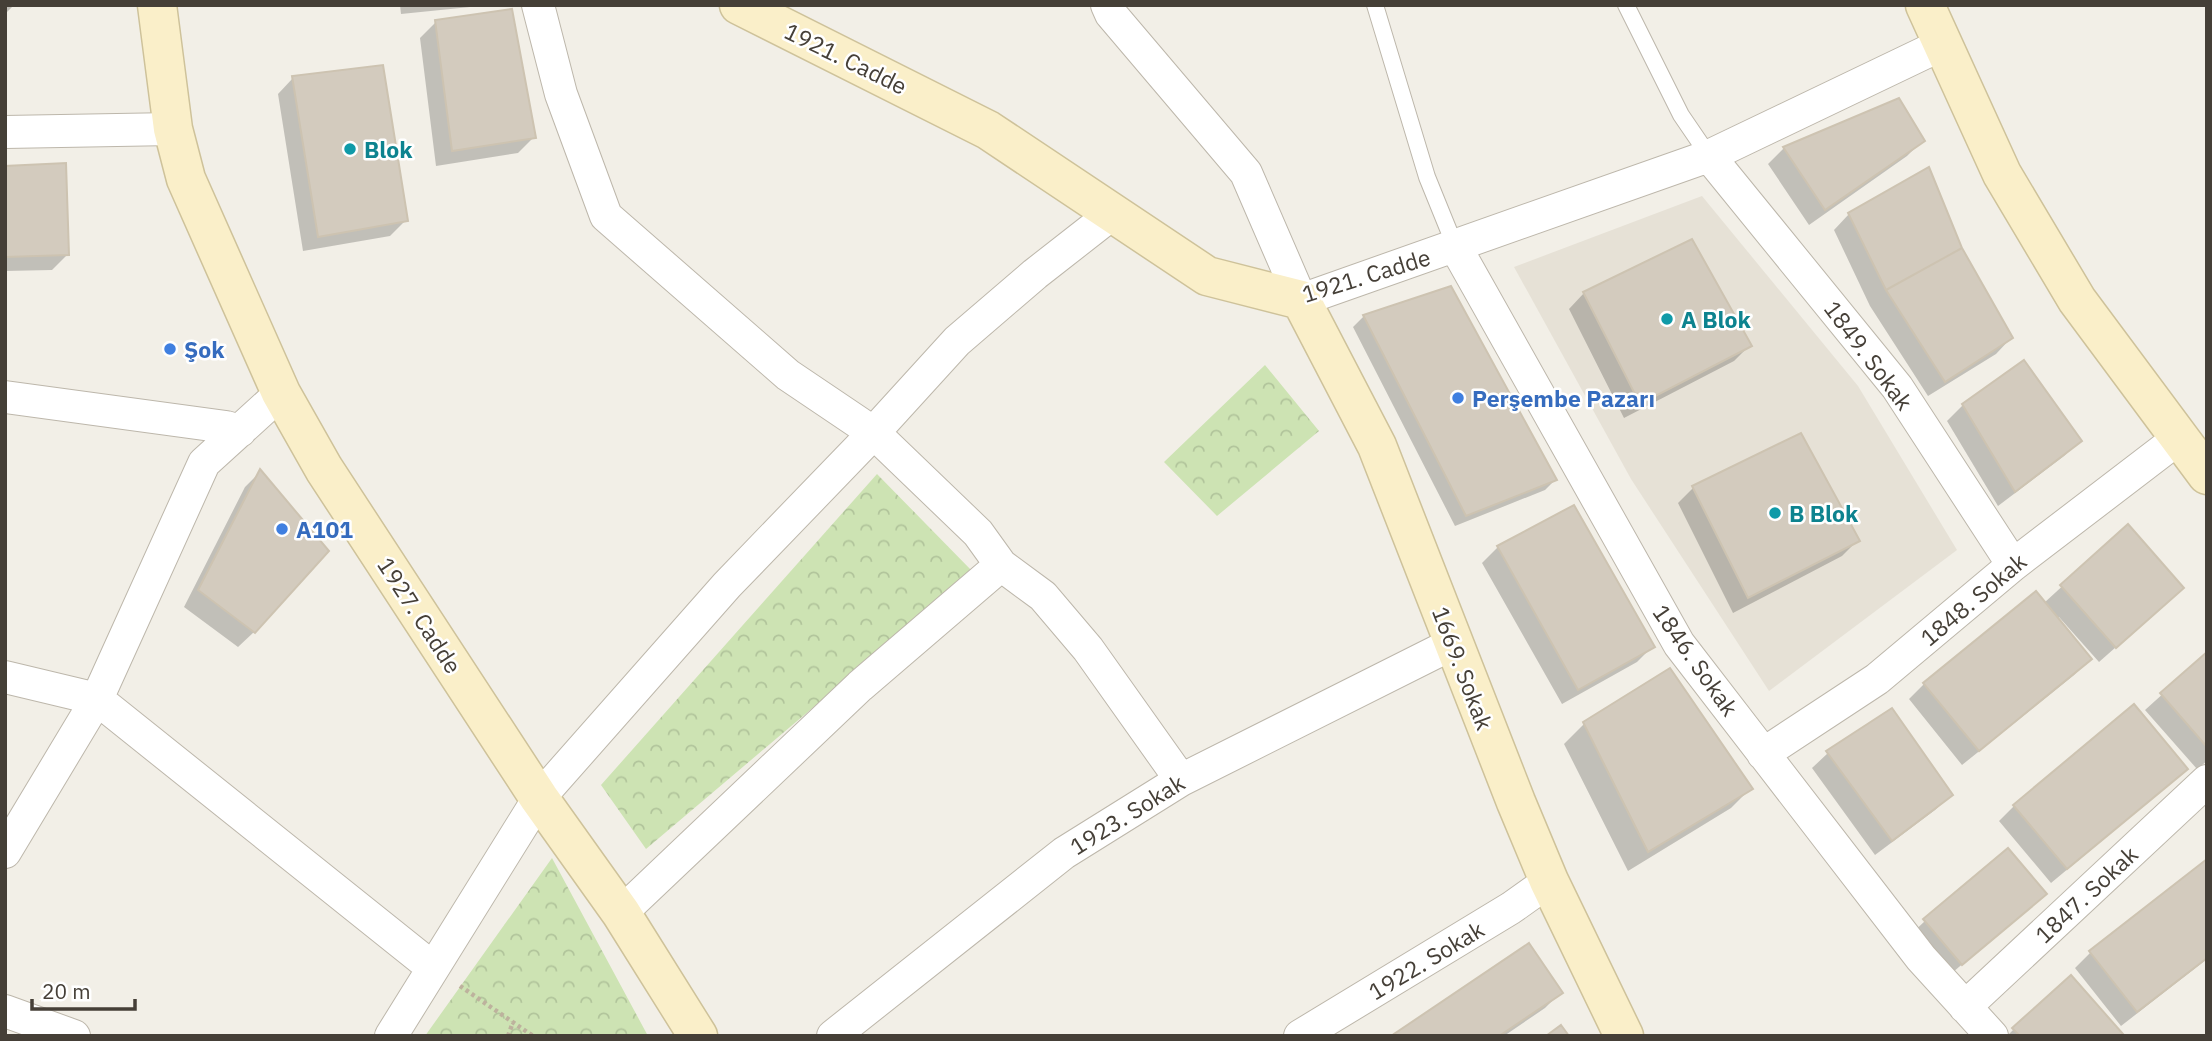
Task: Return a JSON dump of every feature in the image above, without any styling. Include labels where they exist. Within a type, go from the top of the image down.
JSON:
[{"type":"street","name":"1927. Cadde","points":[[157,5],[173,129],[186,179],[281,393],[324,469],[539,798],[621,913],[698,1036]]},
{"type":"street","points":[[538,5],[561,94],[606,216],[788,375],[874,433],[978,533],[1001,565],[1043,596],[1079,639],[1181,780]]},
{"type":"street","name":"1921. Cadde","points":[[739,5],[988,130],[1207,276],[1301,300],[1709,156],[1943,44]]},
{"type":"street","points":[[1107,5],[1111,15],[1246,173],[1301,300]]},
{"type":"street","points":[[1925,5],[2002,174],[2077,300],[2207,475]]},
{"type":"street","points":[[5,132],[173,129]]},
{"type":"street","name":"1849. Sokak","points":[[1709,156],[1896,387],[2013,565]]},
{"type":"street","points":[[391,1036],[539,798],[727,585],[874,433],[957,341],[1035,274],[1113,213]]},
{"type":"street","name":"1846. Sokak","points":[[1455,246],[1679,644],[1921,958],[1992,1036]]},
{"type":"street","name":"1669. Sokak","points":[[1301,300],[1377,446],[1549,881],[1624,1036]]},
{"type":"street","points":[[5,852],[97,699],[204,463],[281,393]]},
{"type":"street","points":[[5,397],[240,430]]},
{"type":"street","name":"1848. Sokak","points":[[1763,754],[1877,679],[2013,565],[2179,438]]},
{"type":"street","points":[[621,913],[850,695],[1001,565]]},
{"type":"street","name":"1923. Sokak","points":[[833,1036],[1064,853],[1181,780],[1454,643]]},
{"type":"street","points":[[5,677],[97,699],[433,968]]},
{"type":"street","name":"1847. Sokak","points":[[1965,1007],[2207,781]]},
{"type":"street","name":"1922. Sokak","points":[[1310,1033],[1511,908],[1549,881]]},
{"type":"street","points":[[5,1011],[74,1036]]},
{"type":"lane","points":[[1375,5],[1427,177],[1455,246]]},
{"type":"lane","points":[[1626,5],[1682,115],[1709,156]]},
{"type":"path","points":[[433,968],[533,1036]]},
{"type":"path","points":[[508,1036],[513,1022]]},
{"type":"shaded area","points":[[1702,196],[1858,386],[1957,550],[1769,691],[1631,479],[1514,267]]},
{"type":"green space","points":[[1265,365],[1319,431],[1217,516],[1164,462]]},
{"type":"green space","points":[[877,474],[973,572],[646,849],[601,785]]},
{"type":"green space","points":[[552,858],[648,1036],[425,1036]]},
{"type":"building","name":"Blok","points":[[512,9],[536,138],[452,151],[435,20]]},
{"type":"building","name":"Blok","points":[[383,65],[408,221],[318,237],[292,76]]},
{"type":"building","points":[[1899,98],[1925,141],[1825,210],[1783,147]]},
{"type":"building","points":[[66,163],[69,255],[5,257],[5,166]]},
{"type":"building","points":[[1929,167],[1962,248],[1886,290],[1848,213]]},
{"type":"building","name":"A Blok","points":[[1692,239],[1752,346],[1640,404],[1583,292]]},
{"type":"building","points":[[1962,248],[2013,338],[1945,382],[1886,290]]},
{"type":"building","name":"Perşembe Pazarı","points":[[1451,286],[1557,480],[1466,516],[1363,315]]},
{"type":"building","points":[[2024,360],[2082,441],[2015,492],[1962,404]]},
{"type":"building","name":"B Blok","points":[[1801,433],[1860,541],[1748,598],[1692,486]]},
{"type":"building","points":[[260,469],[329,551],[255,633],[198,590]]},
{"type":"building","points":[[1574,505],[1655,647],[1578,690],[1497,546]]},
{"type":"building","points":[[2128,524],[2184,588],[2116,648],[2060,585]]},
{"type":"building","points":[[2036,591],[2092,659],[1979,751],[1923,683]]},
{"type":"building","points":[[2207,652],[2207,747],[2160,693]]},
{"type":"building","points":[[1670,668],[1753,789],[1648,852],[1583,722]]},
{"type":"building","points":[[2134,704],[2188,769],[2067,869],[2013,805]]},
{"type":"building","points":[[1892,708],[1953,795],[1892,841],[1826,751]]},
{"type":"building","points":[[2008,848],[2047,894],[1962,965],[1923,919]]},
{"type":"building","points":[[2207,859],[2207,958],[2137,1012],[2089,951]]},
{"type":"building","points":[[1529,943],[1563,993],[1499,1036],[1391,1036]]},
{"type":"building","points":[[2071,975],[2123,1034],[2020,1036],[2012,1028]]},
{"type":"building","points":[[1561,1025],[1569,1036],[1546,1036]]},
{"type":"place","name":"Blok","points":[[350,149]]},
{"type":"place","name":"A Blok","points":[[1667,319]]},
{"type":"place","name":"Şok","points":[[170,349]]},
{"type":"place","name":"Perşembe Pazarı","points":[[1458,398]]},
{"type":"place","name":"B Blok","points":[[1775,513]]},
{"type":"place","name":"A101","points":[[282,529]]}]
